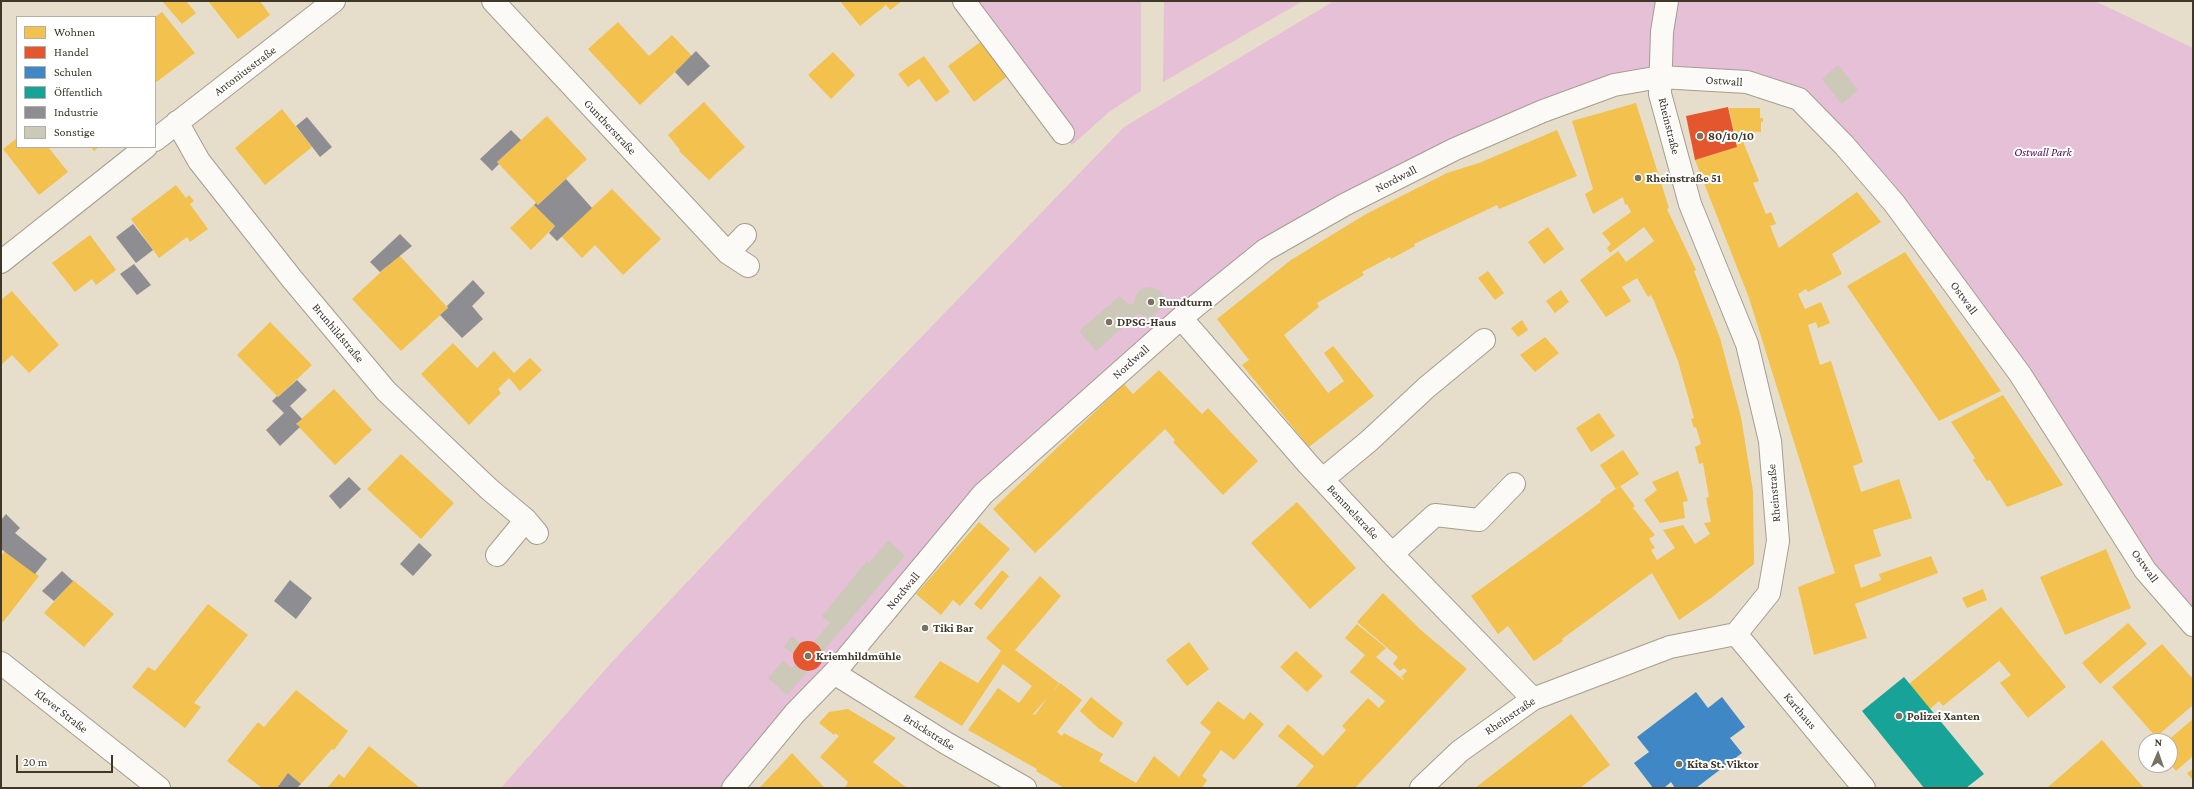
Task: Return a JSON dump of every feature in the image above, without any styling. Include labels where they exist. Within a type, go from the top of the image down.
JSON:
[{"type":"street","name":"Antoniusstraße","points":[[156,139],[334,1]]},
{"type":"street","name":"Guntherstraße","points":[[493,1],[728,253],[748,266]]},
{"type":"street","points":[[964,1],[1063,133]]},
{"type":"street","name":"Rheinstraße","points":[[1421,788],[1460,751],[1533,699],[1670,647],[1736,634],[1769,593],[1778,541],[1770,441],[1747,344],[1690,204],[1660,94],[1662,32],[1667,1]]},
{"type":"street","name":"Nordwall","points":[[733,788],[795,713],[834,672],[983,494],[1181,318],[1265,250],[1344,205],[1427,163],[1543,111],[1614,85],[1660,77]]},
{"type":"street","name":"Ostwall","points":[[1660,77],[1747,82],[1799,99],[1844,145],[1894,203],[2020,374],[2145,570],[2193,625]]},
{"type":"street","name":"Brunhildstraße","points":[[177,122],[204,167],[292,279],[386,391],[531,527],[497,555]]},
{"type":"street","points":[[1,262],[145,148]]},
{"type":"street","points":[[728,253],[745,235]]},
{"type":"street","name":"Bemmelstraße","points":[[1181,318],[1322,479],[1392,554],[1533,699]]},
{"type":"street","points":[[1322,479],[1369,441],[1427,387],[1484,340]]},
{"type":"street","points":[[1392,554],[1435,515],[1479,520],[1514,484]]},
{"type":"street","name":"Karthaus","points":[[1736,634],[1864,788]]},
{"type":"street","name":"Klever Straße","points":[[1,663],[159,788]]},
{"type":"street","name":"Brückstraße","points":[[834,672],[946,743],[1025,788]]},
{"type":"green space","points":[[964,1],[1141,1],[1141,91],[1109,112],[1072,145]]},
{"type":"green space","points":[[1164,1],[1303,1],[1163,82]]},
{"type":"green space","name":"Ostwall Park","points":[[1334,1],[2095,1],[2193,48],[2193,625],[2020,374],[1799,99],[1747,82],[1614,85],[1265,250],[983,494],[733,788],[501,788],[612,662],[768,496],[1124,127]]},
{"type":"building: Wohnen","points":[[162,1],[186,1],[196,13],[182,24]]},
{"type":"building: Wohnen","points":[[208,1],[260,1],[270,15],[238,39]]},
{"type":"building: Wohnen","points":[[840,1],[902,1],[890,10],[886,5],[860,26]]},
{"type":"building: Wohnen","points":[[162,12],[195,53],[156,82],[156,16]]},
{"type":"building: Wohnen","points":[[618,22],[649,56],[672,35],[692,56],[640,105],[588,49]]},
{"type":"building: Wohnen","points":[[983,40],[1009,75],[974,102],[948,66]]},
{"type":"building: Wohnen","points":[[833,52],[855,75],[831,99],[808,75]]},
{"type":"building: Wohnen","points":[[924,56],[950,92],[936,102],[919,79],[908,87],[898,74]]},
{"type":"building: Wohnen","points":[[704,102],[745,147],[709,180],[679,151],[680,150],[668,135]]},
{"type":"building: Wohnen","points":[[1636,103],[1669,208],[1667,209],[1696,270],[1694,271],[1720,338],[1741,417],[1753,491],[1754,564],[1711,598],[1679,620],[1652,573],[1562,639],[1563,641],[1534,661],[1508,626],[1498,634],[1471,596],[1601,502],[1600,500],[1620,486],[1635,506],[1633,508],[1655,535],[1649,539],[1655,548],[1651,550],[1657,560],[1675,548],[1663,530],[1683,525],[1695,544],[1710,534],[1704,523],[1711,522],[1706,498],[1709,497],[1703,463],[1699,464],[1695,447],[1701,444],[1696,427],[1694,428],[1691,419],[1694,418],[1678,361],[1651,295],[1648,297],[1637,278],[1622,287],[1631,301],[1606,317],[1580,280],[1618,251],[1626,262],[1654,241],[1644,227],[1610,253],[1607,248],[1611,244],[1602,233],[1631,212],[1627,204],[1625,205],[1623,197],[1593,214],[1585,194],[1593,189],[1572,121]]},
{"type":"building: Wohnen","points":[[1729,108],[1760,108],[1760,118],[1763,118],[1763,122],[1761,122],[1761,132],[1741,132],[1744,144],[1759,181],[1753,183],[1766,214],[1771,212],[1776,224],[1770,226],[1779,248],[1857,192],[1881,222],[1832,254],[1842,274],[1808,292],[1806,289],[1798,294],[1805,309],[1821,302],[1830,323],[1818,328],[1816,322],[1808,325],[1820,365],[1831,361],[1863,462],[1853,466],[1861,492],[1899,479],[1912,518],[1873,530],[1881,556],[1854,565],[1861,588],[1881,580],[1879,574],[1931,556],[1938,573],[1855,604],[1867,638],[1814,655],[1798,587],[1835,573],[1749,298],[1695,160],[1737,147]]},
{"type":"building: Wohnen","points":[[282,109],[312,147],[265,185],[235,148]]},
{"type":"building: Wohnen","points":[[547,116],[587,159],[538,205],[497,162]]},
{"type":"building: Wohnen","points":[[1557,130],[1577,176],[1499,209],[1497,205],[1414,244],[1415,246],[1391,259],[1390,257],[1362,272],[1364,275],[1317,303],[1319,307],[1284,335],[1328,393],[1344,381],[1324,353],[1333,346],[1374,396],[1309,447],[1242,365],[1249,360],[1217,319],[1291,260],[1366,214],[1447,173],[1479,163]]},
{"type":"building: Wohnen","points":[[16,139],[16,148],[49,148],[68,172],[39,195],[3,149]]},
{"type":"building: Wohnen","points":[[176,185],[186,198],[189,195],[194,201],[190,204],[208,229],[190,242],[187,237],[159,258],[131,219]]},
{"type":"building: Wohnen","points":[[612,189],[661,239],[623,275],[595,245],[582,258],[561,236]]},
{"type":"building: Wohnen","points":[[534,205],[555,226],[531,250],[510,228]]},
{"type":"building: Wohnen","points":[[1548,227],[1564,249],[1544,264],[1528,242]]},
{"type":"building: Wohnen","points":[[90,235],[116,270],[96,285],[92,279],[75,292],[52,263]]},
{"type":"building: Wohnen","points":[[1905,252],[2001,391],[1939,421],[1847,286]]},
{"type":"building: Wohnen","points":[[399,255],[448,308],[401,351],[352,299]]},
{"type":"building: Wohnen","points":[[1488,271],[1504,293],[1495,300],[1478,278]]},
{"type":"building: Wohnen","points":[[1561,290],[1569,302],[1555,313],[1546,301]]},
{"type":"building: Wohnen","points":[[12,291],[59,345],[29,373],[12,355],[1,365],[1,300]]},
{"type":"building: Wohnen","points":[[1522,320],[1528,330],[1518,337],[1511,328]]},
{"type":"building: Wohnen","points":[[270,322],[312,365],[278,397],[237,355]]},
{"type":"building: Wohnen","points":[[1545,337],[1559,353],[1535,372],[1520,355]]},
{"type":"building: Wohnen","points":[[453,343],[477,368],[494,351],[514,373],[530,358],[542,370],[520,391],[509,378],[498,389],[501,393],[469,425],[421,374]]},
{"type":"building: Wohnen","points":[[1159,370],[1202,414],[1208,408],[1258,461],[1223,495],[1173,442],[1175,440],[1165,429],[1035,553],[993,509],[1124,384],[1133,394]]},
{"type":"building: Wohnen","points":[[334,389],[372,430],[335,465],[296,424]]},
{"type":"building: Wohnen","points":[[2003,395],[2063,485],[2007,507],[1990,480],[1987,481],[1973,460],[1975,458],[1951,422]]},
{"type":"building: Wohnen","points":[[1599,413],[1615,436],[1591,452],[1576,428]]},
{"type":"building: Wohnen","points":[[1623,450],[1639,474],[1616,489],[1600,465]]},
{"type":"building: Wohnen","points":[[401,454],[454,503],[421,539],[367,489]]},
{"type":"building: Wohnen","points":[[1678,471],[1688,501],[1683,502],[1685,518],[1660,523],[1644,500],[1657,490],[1652,482]]},
{"type":"building: Wohnen","points":[[1297,502],[1356,568],[1310,609],[1251,543]]},
{"type":"building: Wohnen","points":[[979,522],[1010,549],[960,606],[953,600],[941,615],[916,594]]},
{"type":"building: Wohnen","points":[[2106,549],[2131,608],[2065,635],[2040,577]]},
{"type":"building: Wohnen","points":[[5,551],[39,576],[3,622],[1,621],[1,556]]},
{"type":"building: Wohnen","points":[[1002,570],[1009,576],[981,610],[974,604]]},
{"type":"building: Wohnen","points":[[1040,576],[1061,596],[1015,650],[1059,683],[1052,693],[1060,683],[1082,700],[1057,732],[1062,736],[1064,733],[1103,754],[1099,761],[1136,783],[1154,756],[1179,777],[1211,732],[1200,723],[1218,701],[1244,720],[1250,712],[1264,724],[1234,760],[1221,750],[1202,776],[1207,780],[1202,788],[1064,788],[1036,771],[1037,769],[968,730],[998,688],[1019,703],[1032,686],[1003,664],[962,726],[914,697],[940,661],[978,683],[1001,651],[986,638]],"holes":[[[1048,697],[1035,715],[1033,714]]]},
{"type":"building: Wohnen","points":[[73,580],[114,614],[84,647],[44,613]]},
{"type":"building: Wohnen","points":[[1983,589],[1987,600],[1967,608],[1962,598]]},
{"type":"building: Wohnen","points":[[1383,593],[1422,631],[1467,669],[1355,788],[1295,788],[1314,766],[1278,736],[1288,724],[1323,756],[1346,730],[1342,726],[1368,698],[1379,708],[1385,701],[1350,672],[1365,655],[1345,638],[1357,624],[1386,648],[1376,657],[1403,680],[1404,679],[1401,677],[1407,671],[1404,668],[1400,671],[1393,664],[1398,657],[1357,622]]},
{"type":"building: Wohnen","points":[[208,604],[248,635],[194,703],[201,707],[185,728],[132,687],[148,667],[155,671]]},
{"type":"building: Wohnen","points":[[2001,607],[2066,687],[2028,718],[2000,683],[2011,675],[1999,661],[1943,706],[1939,701],[1930,709],[1909,684]]},
{"type":"building: Wohnen","points":[[2128,623],[2147,644],[2100,684],[2082,663]]},
{"type":"building: Wohnen","points":[[1189,642],[1209,669],[1187,686],[1166,660]]},
{"type":"building: Wohnen","points":[[2162,644],[2193,679],[2193,705],[2161,733],[2152,733],[2112,687]]},
{"type":"building: Wohnen","points":[[1296,651],[1323,676],[1307,692],[1280,667]]},
{"type":"building: Wohnen","points":[[296,690],[348,731],[334,750],[332,749],[301,784],[288,773],[277,788],[262,788],[227,761],[258,722],[264,727]]},
{"type":"building: Wohnen","points":[[1091,697],[1123,723],[1113,738],[1098,728],[1080,711]]},
{"type":"building: Wohnen","points":[[848,709],[896,738],[873,762],[907,788],[845,788],[848,782],[820,757],[839,736],[835,733],[834,735],[819,723],[829,712]]},
{"type":"building: Wohnen","points":[[1571,714],[1610,765],[1580,788],[1475,788]]},
{"type":"building: Wohnen","points":[[2193,719],[2193,756],[2178,769],[2178,733],[2176,733]]},
{"type":"building: Wohnen","points":[[2102,740],[2144,788],[2047,788]]},
{"type":"building: Wohnen","points":[[369,746],[420,788],[327,788],[339,774],[344,778]]},
{"type":"building: Wohnen","points":[[792,753],[824,787],[759,788],[765,782]]},
{"type":"building: Wohnen","points":[[2193,769],[2193,780],[2187,773]]},
{"type":"building: Handel","points":[[1728,107],[1737,147],[1695,160],[1686,116]]},
{"type":"building: Handel","name":"Kriemhildmühle","points":[[808,641],[819,645],[823,656],[819,667],[808,671],[797,667],[793,656],[797,645]]},
{"type":"building: Schulen","points":[[1696,692],[1708,708],[1722,697],[1745,727],[1730,738],[1742,753],[1696,788],[1675,788],[1671,782],[1664,788],[1653,788],[1634,763],[1649,752],[1637,737]]},
{"type":"building: Öffentlich","points":[[1904,677],[1984,774],[1966,788],[1924,788],[1862,711]]},
{"type":"building: Industrie","points":[[696,51],[710,66],[688,86],[675,72]]},
{"type":"building: Industrie","points":[[307,117],[332,147],[320,157],[296,126]]},
{"type":"building: Industrie","points":[[511,130],[521,140],[497,162],[499,164],[492,171],[480,159]]},
{"type":"building: Industrie","points":[[566,179],[592,208],[557,241],[549,233],[555,226],[534,205],[536,203],[538,205]]},
{"type":"building: Industrie","points":[[133,224],[153,250],[136,263],[116,237]]},
{"type":"building: Industrie","points":[[400,234],[412,246],[380,272],[370,262]]},
{"type":"building: Industrie","points":[[134,264],[151,285],[137,295],[120,274]]},
{"type":"building: Industrie","points":[[473,280],[485,293],[472,306],[483,319],[462,338],[440,315]]},
{"type":"building: Industrie","points":[[297,380],[307,390],[290,406],[302,419],[296,424],[300,427],[280,446],[266,430],[284,413],[272,401]]},
{"type":"building: Industrie","points":[[349,477],[361,489],[340,509],[329,496]]},
{"type":"building: Industrie","points":[[6,514],[20,528],[15,533],[47,559],[35,574],[1,549],[1,520]]},
{"type":"building: Industrie","points":[[419,543],[432,555],[413,576],[400,564]]},
{"type":"building: Industrie","points":[[62,571],[73,581],[54,601],[42,591]]},
{"type":"building: Industrie","points":[[290,580],[312,598],[296,619],[274,601]]},
{"type":"building: Industrie","points":[[288,773],[301,784],[297,788],[277,788]]},
{"type":"building: Sonstige","points":[[1838,65],[1858,90],[1842,104],[1822,79]]},
{"type":"building: Sonstige","name":"DPSG-Haus","points":[[1150,287],[1159,290],[1168,303],[1149,319],[1139,313],[1096,351],[1079,331],[1120,296],[1129,305],[1134,303],[1136,295],[1141,289]]},
{"type":"building: Sonstige","points":[[888,540],[905,556],[825,649],[823,654],[819,646],[814,642],[830,623],[822,616],[867,561],[869,563]]},
{"type":"building: Sonstige","points":[[792,636],[800,643],[793,653],[784,647]]},
{"type":"building: Sonstige","points":[[783,661],[792,668],[795,665],[799,669],[807,672],[787,695],[768,678]]},
{"type":"place","name":"80/10/10","points":[[1700,136]]},
{"type":"place","name":"Rheinstraße 51","points":[[1638,178]]},
{"type":"place","name":"Rundturm","points":[[1151,302]]},
{"type":"place","name":"DPSG-Haus","points":[[1109,322]]},
{"type":"place","name":"Tiki Bar","points":[[925,628]]},
{"type":"place","name":"Kriemhildmühle","points":[[808,656]]},
{"type":"place","name":"Polizei Xanten","points":[[1899,716]]},
{"type":"place","name":"Kita St. Viktor","points":[[1679,764]]}]
